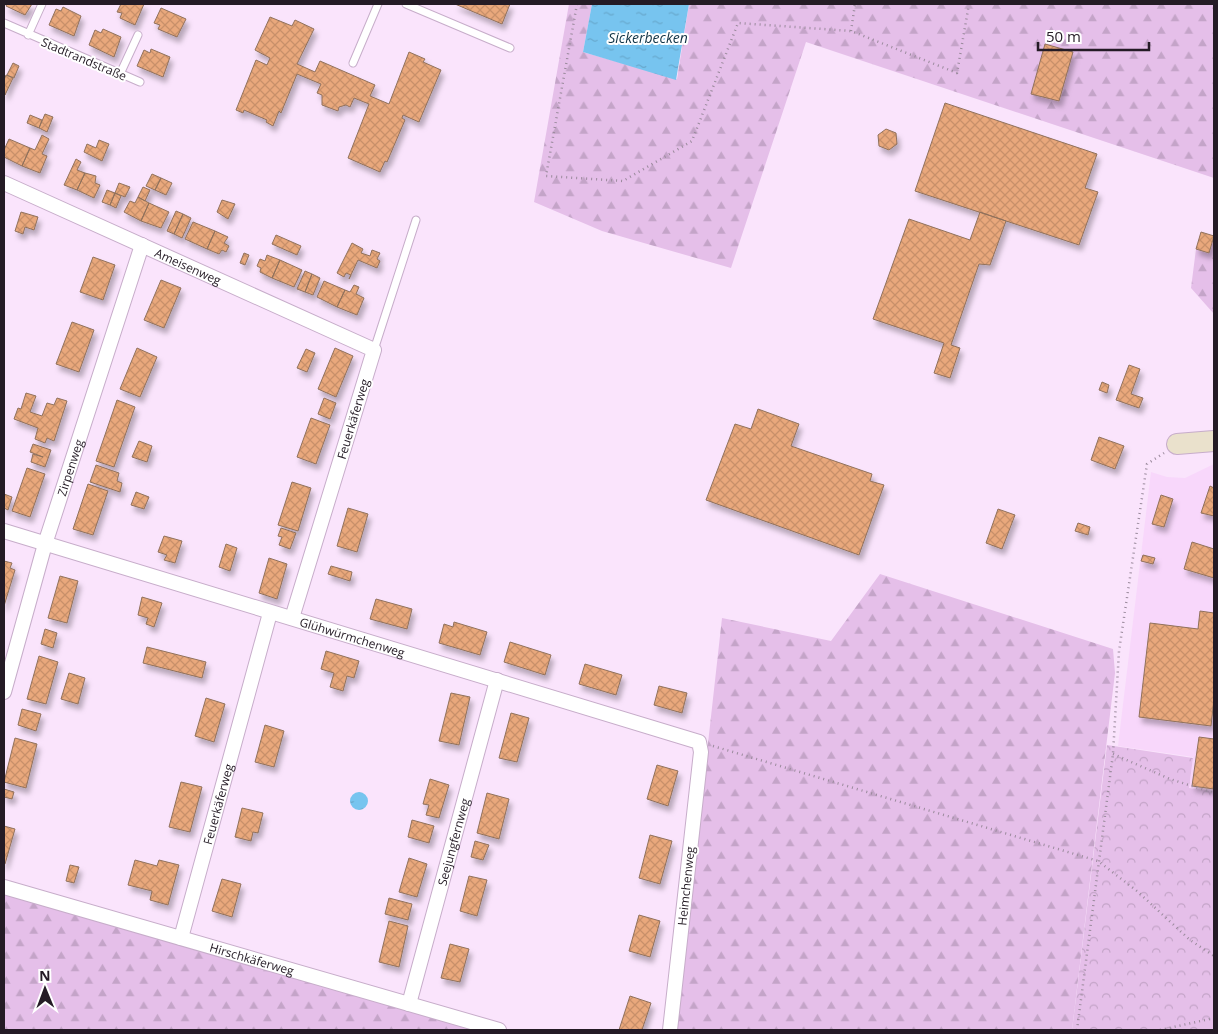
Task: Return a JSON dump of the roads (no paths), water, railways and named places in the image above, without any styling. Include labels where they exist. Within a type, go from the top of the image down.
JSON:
[{"type":"street","name":"Ameisenweg","points":[[4,183],[374,350]]},
{"type":"street","name":"Zirpenweg","points":[[4,692],[45,544],[142,245]]},
{"type":"street","name":"Feuerkäferweg","points":[[292,618],[374,350]]},
{"type":"street","points":[[1177,444],[1214,441]]},
{"type":"street","name":"Glühwürmchenweg","points":[[4,531],[699,742]]},
{"type":"street","name":"Feuerkäferweg","points":[[181,938],[270,613]]},
{"type":"street","name":"Seejungfernweg","points":[[409,1004],[497,680]]},
{"type":"street","name":"Heimchenweg","points":[[670,1030],[701,752],[699,742]]},
{"type":"street","name":"Hirschkäferweg","points":[[4,888],[499,1030]]},
{"type":"lane","name":"Stadtrandstraße","points":[[28,35],[42,4]]},
{"type":"lane","points":[[353,63],[378,4]]},
{"type":"lane","points":[[406,4],[510,48]]},
{"type":"lane","name":"Stadtrandstraße","points":[[4,24],[140,82]]},
{"type":"lane","points":[[120,74],[138,35]]},
{"type":"lane","name":"Feuerkäferweg","points":[[374,350],[416,220]]},
{"type":"water","name":"Sickerbecken","points":[[592,4],[689,4],[676,80],[583,52]]},
{"type":"water","points":[[359,792],[365,795],[368,801],[365,807],[359,810],[353,807],[350,801],[353,795]]}]
